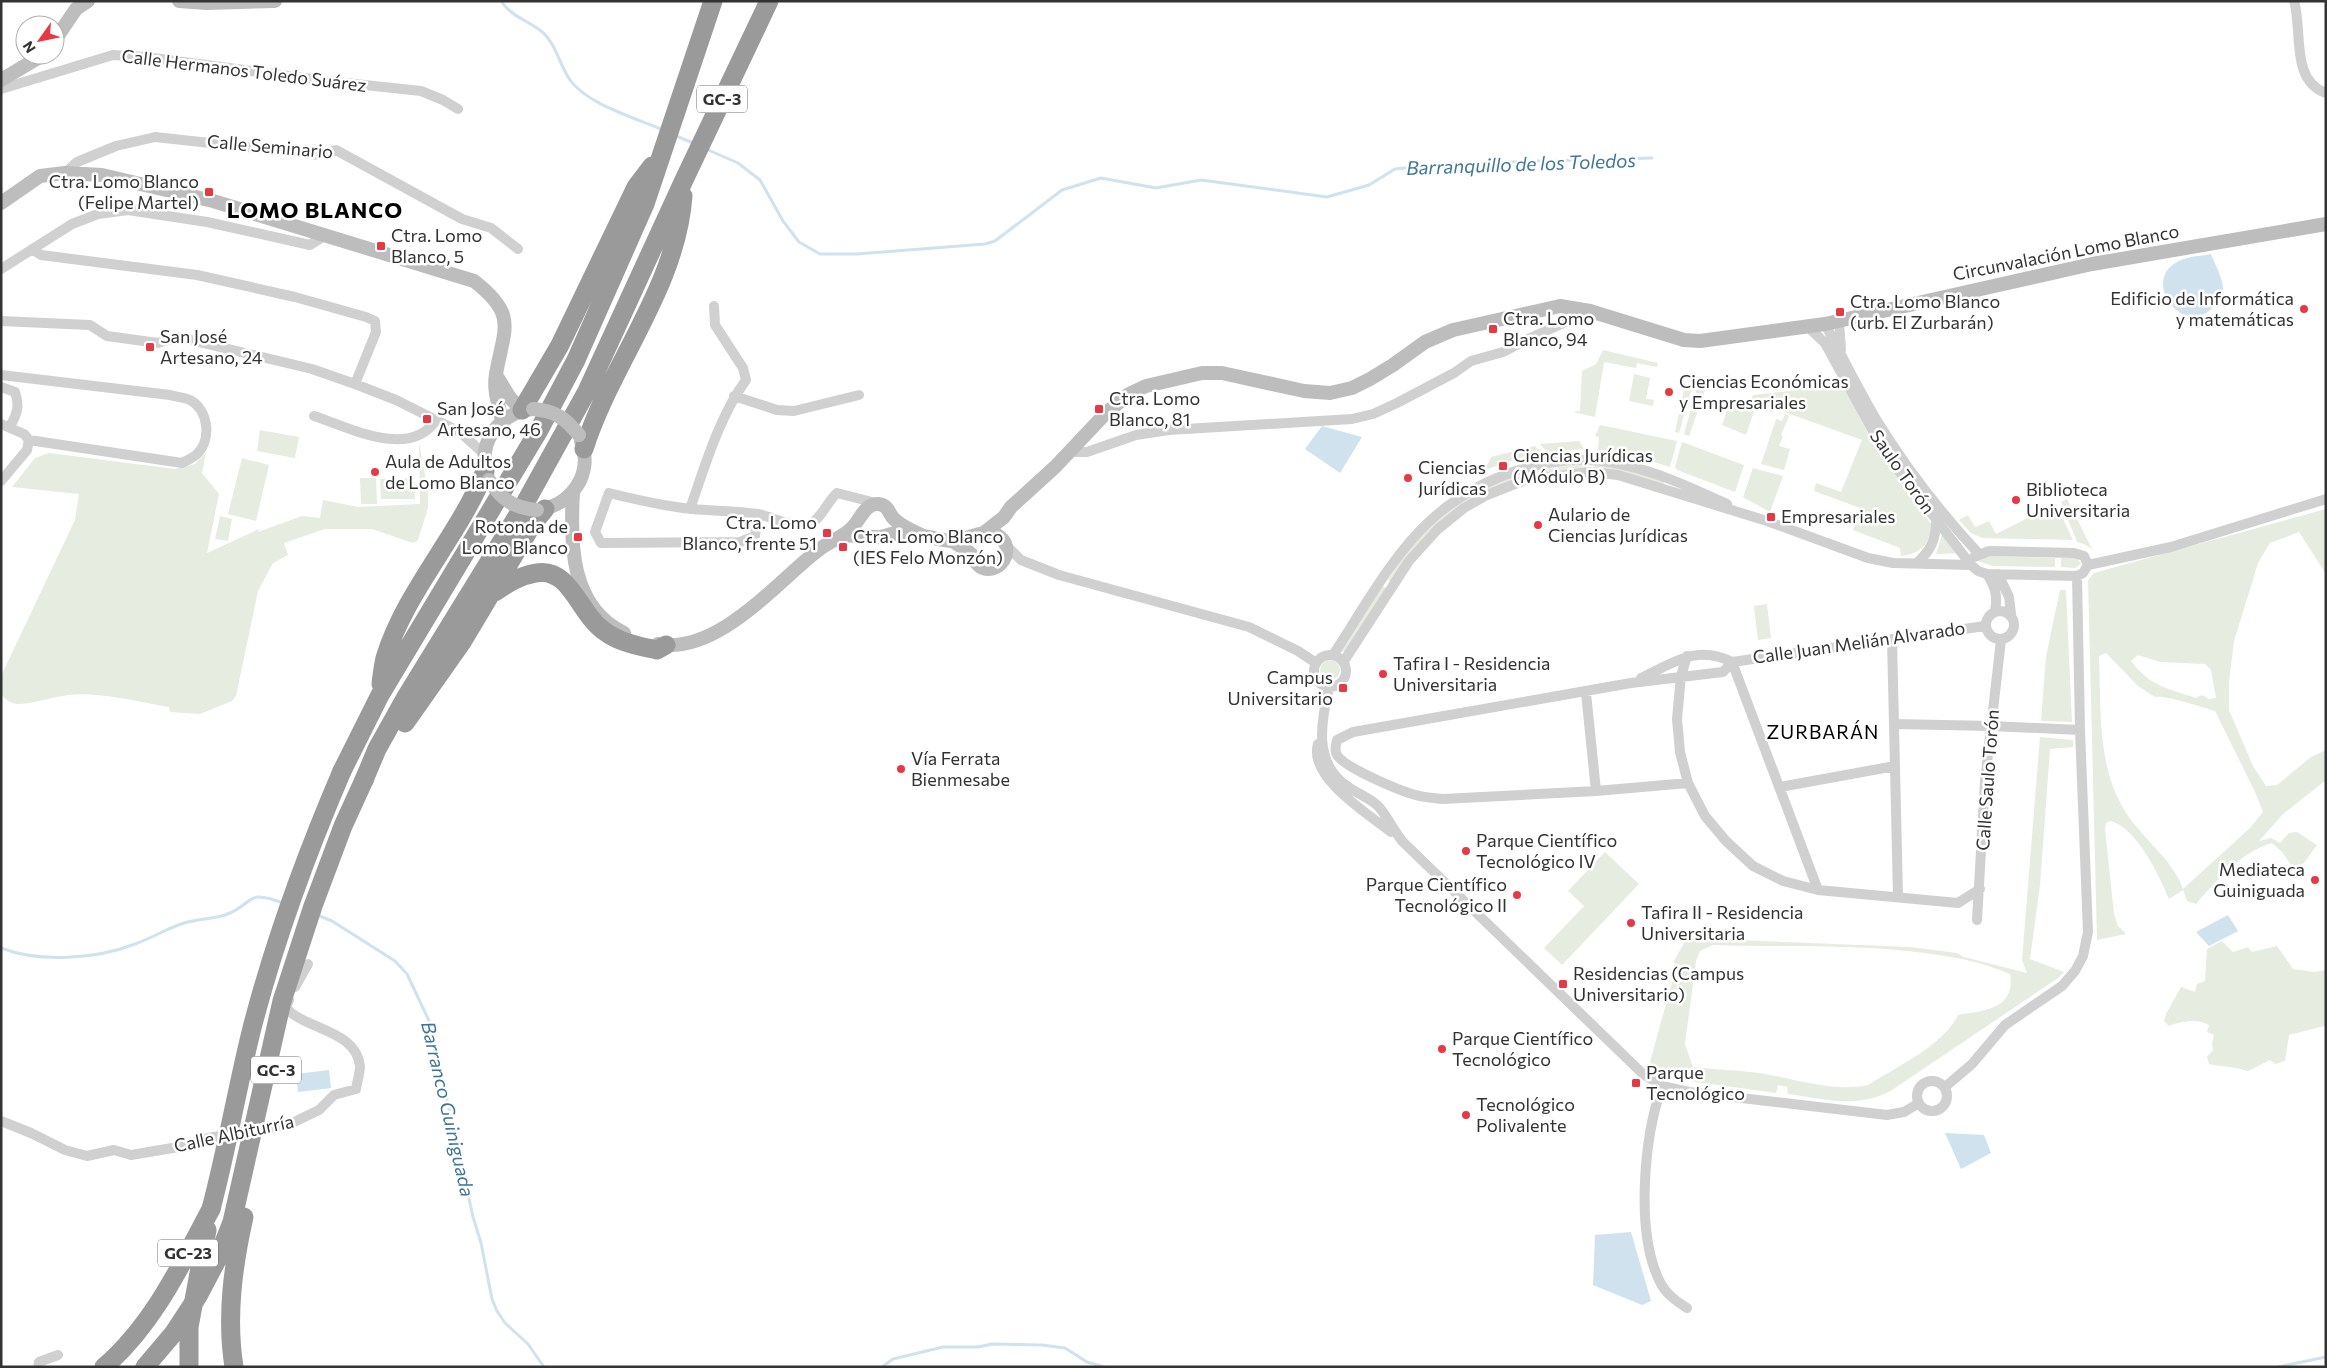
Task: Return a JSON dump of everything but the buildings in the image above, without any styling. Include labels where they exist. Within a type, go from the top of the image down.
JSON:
[{"type":"highway","name":"GC-3","points":[[189,1367],[190,1327],[211,1209],[252,1028],[285,914],[311,841],[342,771],[380,695],[539,430],[576,360],[617,270],[665,149],[713,1]]},
{"type":"highway","name":"GC-3","points":[[234,1367],[230,1343],[235,1256],[275,1074],[293,1001],[322,910],[368,782],[377,749],[406,697],[524,505],[587,391],[769,1]]},
{"type":"highway","points":[[527,410],[636,187],[665,149]]},
{"type":"highway","points":[[582,442],[656,295],[681,214],[684,180]]},
{"type":"highway","points":[[380,695],[385,658],[402,618],[473,498],[486,468]]},
{"type":"highway","points":[[145,1367],[174,1334],[198,1296],[217,1260],[232,1222],[282,1001],[316,897],[343,826],[409,716],[462,642],[532,525],[545,509]]},
{"type":"highway","points":[[490,596],[519,576],[546,571],[560,576],[598,626],[620,642],[658,650],[666,645]]},
{"type":"highway","name":"GC-23","points":[[104,1367],[133,1336],[163,1296],[211,1209]]},
{"type":"street","points":[[65,25],[76,9],[88,1]]},
{"type":"street","points":[[179,1],[207,3],[276,1]]},
{"type":"street","points":[[2294,1],[2301,60],[2305,76],[2312,86],[2326,93]]},
{"type":"street","name":"Calle Hermanos Toledo Suárez","points":[[1,89],[113,55],[146,57],[344,83],[421,91],[443,100],[458,109]]},
{"type":"street","points":[[1,80],[26,65]]},
{"type":"street","name":"Calle Seminario","points":[[65,173],[76,162],[116,146],[155,137],[320,155],[336,150],[462,218],[491,228],[518,249]]},
{"type":"street","points":[[1,203],[40,176],[65,173],[102,175],[213,201],[474,281],[487,291],[500,309],[506,329],[496,375],[497,426],[486,468]]},
{"type":"street","points":[[1,269],[72,224],[98,214],[128,210],[207,222],[310,245],[326,235]]},
{"type":"street","name":"Circunvalación Lomo Blanco","points":[[985,532],[1004,517],[1011,507],[1069,452],[1106,413],[1129,394],[1146,386],[1202,373],[1222,373],[1304,391],[1330,393],[1352,388],[1370,379],[1425,342],[1453,330],[1560,306],[1590,312],[1684,340],[1700,341],[1825,324],[2092,264],[2323,226]]},
{"type":"street","points":[[32,249],[41,255],[197,275],[296,297],[366,317],[374,321],[376,332],[355,384]]},
{"type":"street","points":[[690,509],[703,470],[734,396],[746,380],[743,368],[715,325],[714,306]]},
{"type":"street","points":[[1069,452],[1087,452],[1136,435],[1169,430],[1352,419],[1373,414],[1454,373],[1471,361],[1503,352],[1590,312]]},
{"type":"street","points":[[1,321],[90,325],[107,336],[158,342],[178,337],[312,369],[401,402],[460,432],[477,433],[497,426],[527,410],[546,410],[566,419],[582,442],[585,463],[583,477],[574,493],[564,502],[545,509],[521,508],[509,503],[498,494],[486,468],[460,432]]},
{"type":"street","points":[[1839,321],[1841,354]]},
{"type":"street","name":"Saulo Torón","points":[[1825,324],[1876,418],[1914,476],[1946,519],[1979,554]]},
{"type":"street","name":"Saulo Torón","points":[[1806,326],[1825,342],[1885,453],[1970,565]]},
{"type":"street","points":[[1,375],[170,395],[190,400],[201,411],[207,431],[203,446],[196,456],[182,463],[29,440],[24,434],[5,425],[15,417],[19,402],[15,392],[8,388],[1,388]]},
{"type":"street","points":[[496,375],[510,398],[527,410]]},
{"type":"street","points":[[734,396],[777,410],[794,411],[859,395]]},
{"type":"street","points":[[314,416],[385,440],[410,438],[430,430],[436,420]]},
{"type":"street","points":[[1,482],[27,450],[29,440]]},
{"type":"street","points":[[1333,655],[1400,554],[1430,520],[1458,498],[1482,485],[1524,468],[1593,460],[1620,464],[1671,479],[1766,522]]},
{"type":"street","points":[[1344,661],[1409,561],[1438,529],[1472,503],[1525,480],[1591,472],[1618,475],[1766,522],[1868,558],[1893,563],[1970,565],[1978,571],[1992,574],[2077,576],[2083,573],[2088,565],[2171,547],[2326,499]]},
{"type":"street","points":[[574,493],[571,529],[573,560],[580,583],[599,614],[616,629],[638,640],[666,645],[691,642],[718,630],[762,601],[817,551],[842,536],[867,507],[876,503]]},
{"type":"street","points":[[758,514],[755,536],[740,542],[602,543],[595,532],[609,493],[690,509],[758,514],[798,525],[808,525],[820,517],[828,502],[838,493],[884,505],[892,517],[902,526],[923,536]]},
{"type":"street","points":[[850,495],[862,515]]},
{"type":"street","points":[[545,509],[571,529]]},
{"type":"street","points":[[1002,563],[1007,554],[1004,541],[1004,517]]},
{"type":"street","points":[[1916,564],[1928,553],[1934,542],[1936,520]]},
{"type":"street","points":[[842,536],[853,534],[876,538],[893,534],[923,536],[952,541],[977,536],[985,532],[994,533],[1021,560],[1059,575],[1249,627],[1298,651],[1316,663]]},
{"type":"street","points":[[952,541],[970,554],[975,563],[983,568],[993,568],[1002,563],[1021,560]]},
{"type":"street","points":[[1970,565],[1973,558],[1989,550],[2074,553],[2084,556],[2088,565]]},
{"type":"street","points":[[1992,574],[1998,599],[1995,611]]},
{"type":"street","points":[[1992,574],[2009,596],[2011,614],[2015,625],[2011,635],[2001,640],[1990,636],[1985,626],[1988,616],[1995,611],[2004,610],[2011,614]]},
{"type":"street","points":[[1946,1087],[1972,1064],[2005,1025],[2062,986],[2075,972],[2083,956],[2088,932],[2080,730],[2077,576]]},
{"type":"street","name":"Calle Juan Melián Alvarado","points":[[1631,683],[1687,656],[1718,655],[1732,662],[1985,626]]},
{"type":"street","points":[[1892,639],[1898,896]]},
{"type":"street","name":"Calle Saulo Torón","points":[[1977,920],[1985,781],[2001,640]]},
{"type":"street","points":[[1333,655],[1344,661],[1347,670],[1344,680],[1337,686],[1329,688],[1322,685],[1316,679],[1314,671],[1316,663],[1323,656],[1333,655]]},
{"type":"street","points":[[1687,656],[1681,676],[1677,719],[1680,752],[1688,783],[1705,816],[1726,841],[1753,866],[1783,881],[1818,890],[1958,903],[1980,889]]},
{"type":"street","points":[[1732,662],[1818,890]]},
{"type":"street","name":"Calle Juan Melián Alvarado","points":[[1596,791],[1443,799],[1419,796],[1348,765],[1337,756],[1335,748],[1337,740],[1353,732],[1586,693],[1631,683],[1723,672],[1732,662]]},
{"type":"street","points":[[1329,688],[1322,720],[1321,735],[1328,765],[1336,777],[1379,807],[1392,830],[1403,842],[1643,1074],[1662,1086],[1689,1092],[1887,1115],[1904,1112],[1919,1104]]},
{"type":"street","points":[[1586,693],[1596,791],[1688,783]]},
{"type":"street","points":[[1895,724],[2080,730]]},
{"type":"street","points":[[1780,787],[1895,766]]},
{"type":"street","name":"Calle Albiturría","points":[[1,1121],[65,1150],[87,1156],[114,1150],[131,1154],[184,1146],[208,1138],[290,1124],[319,1110],[334,1095],[356,1089],[360,1066],[352,1048],[336,1034],[305,1023],[286,1008],[298,979],[308,964]]},
{"type":"street","points":[[1936,1080],[1946,1087],[1948,1098],[1941,1108],[1929,1111],[1919,1104],[1917,1092],[1924,1082],[1936,1080]]},
{"type":"street","points":[[1662,1086],[1657,1100],[1648,1159],[1645,1202],[1647,1238],[1652,1263],[1661,1283],[1672,1298],[1687,1308]]},
{"type":"street","points":[[38,1367],[39,1362],[58,1355]]},
{"type":"shaded area","points":[[1603,350],[1658,363],[1657,367],[1637,363],[1636,368],[1604,362],[1595,417],[1573,412],[1580,411],[1582,371],[1596,364]]},
{"type":"shaded area","points":[[1634,374],[1650,378],[1646,399],[1654,400],[1653,406],[1629,401]]},
{"type":"shaded area","points":[[1685,385],[1692,387],[1679,433],[1675,432]]},
{"type":"shaded area","points":[[1843,385],[1875,447],[1931,524],[1931,531],[1927,542],[1914,553],[1901,556],[1900,548],[1853,530],[1860,508],[1814,491],[1816,483],[1841,492],[1862,440],[1751,400],[1753,395]]},
{"type":"shaded area","points":[[1697,388],[1705,390],[1689,436],[1684,434]]},
{"type":"shaded area","points":[[1731,399],[1755,408],[1746,435],[1722,425]]},
{"type":"shaded area","points":[[1785,414],[1789,416],[1781,435],[1783,436],[1779,446],[1790,449],[1784,470],[1761,464],[1776,419],[1782,421]]},
{"type":"shaded area","points":[[1600,425],[1677,441],[1670,467],[1628,454],[1598,450],[1599,437],[1595,436]]},
{"type":"shaded area","points":[[260,430],[299,437],[295,458],[257,451]]},
{"type":"shaded area","points":[[1579,441],[1584,449],[1547,452],[1540,444]]},
{"type":"shaded area","points":[[1682,442],[1744,465],[1735,492],[1677,470],[1675,467]]},
{"type":"shaded area","points":[[419,443],[428,491],[428,508],[418,540],[413,543],[372,529],[325,529],[284,543],[288,555],[273,563],[258,591],[236,696],[232,701],[200,714],[170,712],[169,707],[92,694],[68,695],[18,704],[5,699],[2,695],[1,676],[75,520],[79,494],[12,487],[35,458],[49,453],[175,469],[195,464],[206,453],[202,473],[219,494],[207,553],[259,529],[258,532],[302,516],[320,518],[323,500],[358,507],[420,504]]},
{"type":"shaded area","points":[[1535,446],[1541,453],[1525,456],[1485,470],[1491,457]]},
{"type":"shaded area","points":[[242,458],[269,465],[256,521],[228,514]]},
{"type":"shaded area","points":[[1587,465],[1587,470],[1487,492],[1485,487],[1535,471]]},
{"type":"shaded area","points":[[1595,465],[1621,468],[1665,481],[1662,486],[1594,470]]},
{"type":"shaded area","points":[[1753,468],[1783,476],[1770,512],[1743,497]]},
{"type":"shaded area","points":[[360,478],[376,478],[377,504],[361,504]]},
{"type":"shaded area","points":[[414,478],[415,499],[381,499],[380,479]]},
{"type":"shaded area","points":[[1479,490],[1481,495],[1463,506],[1392,583],[1388,580],[1417,541],[1439,519]]},
{"type":"shaded area","points":[[2067,499],[2092,549],[2077,542],[2061,502]]},
{"type":"shaded area","points":[[2056,504],[2073,540],[1982,538],[1971,533],[1959,520],[1968,515],[1975,527],[1989,521],[1996,534]]},
{"type":"shaded area","points":[[2326,509],[2326,574],[2299,532],[2270,543],[2258,563],[2234,641],[2229,682],[2229,710],[2253,766],[2266,786],[2277,785],[2311,757],[2326,750],[2326,780],[2283,814],[2259,841],[2271,838],[2280,843],[2289,833],[2297,832],[2317,845],[2304,863],[2294,869],[2282,852],[2272,843],[2261,847],[2230,868],[2196,904],[2187,901],[2183,890],[2169,899],[2146,853],[2129,832],[2120,825],[2110,821],[2106,823],[2105,829],[2114,914],[2118,926],[2126,934],[2097,940],[2088,580],[2094,573]],"holes":[[[2106,653],[2138,686],[2155,697],[2175,699],[2215,711],[2263,812],[2250,828],[2183,889],[2171,867],[2122,806],[2108,771],[2102,733],[2099,656]],[[2138,655],[2160,662],[2205,664],[2211,670],[2216,698],[2209,699],[2202,695],[2196,698],[2168,689],[2152,681],[2131,661]]]},
{"type":"shaded area","points":[[220,516],[232,519],[228,541],[215,539]]},
{"type":"shaded area","points":[[1942,535],[1958,553],[1936,554]]},
{"type":"shaded area","points":[[1989,556],[2055,558],[2055,567],[1993,566],[1978,561]]},
{"type":"shaded area","points":[[2061,558],[2077,558],[2081,564],[2075,568],[2061,567]]},
{"type":"shaded area","points":[[1383,586],[1387,589],[1345,651],[1341,652],[1340,649]]},
{"type":"shaded area","points":[[2060,590],[2066,590],[2072,722],[2041,721],[2046,657]]},
{"type":"shaded area","points":[[1767,604],[1771,638],[1758,640],[1754,606]]},
{"type":"shaded area","points":[[1330,660],[1337,663],[1340,670],[1337,677],[1330,680],[1323,677],[1320,670],[1323,663]]},
{"type":"shaded area","points":[[2040,737],[2073,740],[2073,747],[2050,749],[2040,885],[2030,959],[2064,972],[2058,978],[1892,1090],[1880,1096],[1867,1099],[1854,1101],[1828,1100],[1788,1094],[1787,1087],[1778,1085],[1776,1093],[1675,1079],[1660,1071],[1650,1062],[1676,968],[1674,961],[1687,938],[1910,947],[1957,953],[1964,957],[2027,973],[2022,960]],"holes":[[[1713,945],[1844,947],[1910,951],[1979,963],[2010,974],[2011,986],[2008,995],[1996,1006],[1978,1012],[1958,1015],[1952,1026],[1931,1045],[1868,1085],[1855,1087],[1829,1086],[1778,1076],[1693,1067],[1685,1044],[1696,961],[1700,951]]]},
{"type":"shaded area","points":[[1605,852],[1639,884],[1562,965],[1544,948],[1584,906],[1568,891]]},
{"type":"shaded area","points":[[2222,941],[2233,952],[2248,947],[2252,952],[2277,946],[2293,969],[2314,972],[2326,970],[2326,1027],[2289,1035],[2285,1061],[2275,1064],[2270,1060],[2248,1071],[2209,1064],[2207,1057],[2213,1050],[2214,1035],[2207,1032],[2209,1025],[2189,1021],[2169,1026],[2164,1021],[2181,987],[2195,992],[2197,984],[2205,981],[2207,949]]},
{"type":"water","points":[[2211,254],[2220,275],[2223,290],[2213,307],[2201,315],[2190,317],[2179,312],[2170,303],[2164,292],[2163,280],[2169,269],[2181,260]]},
{"type":"water","points":[[1322,426],[1362,437],[1340,473],[1305,449]]},
{"type":"water","points":[[2228,915],[2238,931],[2209,946],[2196,932]]},
{"type":"water","points":[[329,1070],[331,1088],[298,1092],[296,1074]]},
{"type":"water","points":[[1945,1133],[1984,1135],[1991,1153],[1961,1169]]},
{"type":"water","points":[[1631,1232],[1651,1301],[1642,1305],[1593,1285],[1595,1235]]},
{"type":"waterway","name":"Barranquillo de los Toledos","points":[[501,1],[510,11],[536,27],[546,36],[570,80],[588,97],[600,104],[663,130]]},
{"type":"waterway","name":"Barranquillo de los Toledos","points":[[674,135],[693,143]]},
{"type":"waterway","name":"Barranquillo de los Toledos","points":[[706,149],[738,163],[760,180],[783,221],[799,242],[820,254],[857,254],[985,244],[995,241],[1062,190],[1101,178],[1156,188],[1201,180],[1327,197],[1369,185],[1395,169],[1440,164],[1652,158]]},
{"type":"waterway","name":"Barranco Guiniguada","points":[[1,948],[33,956],[86,956],[135,944],[184,923],[225,915],[235,911],[256,897],[283,903]]},
{"type":"waterway","name":"Barranco Guiniguada","points":[[317,915],[332,921],[395,961],[407,974],[430,1023],[473,1217],[481,1243],[492,1299],[505,1323],[528,1344],[544,1367]]},
{"type":"waterway","name":"Barranco Guiniguada","points":[[882,1367],[893,1359],[943,1347],[978,1347],[992,1344],[1042,1345],[1065,1348],[1087,1362],[1104,1367]]},
{"type":"waterway","name":"Barranco Guiniguada","points":[[2278,1367],[2326,1357]]},
{"type":"place","name":"Ctra. Lomo Blanco (Felipe Martel)","points":[[209,192]]},
{"type":"place","name":"Ctra. Lomo Blanco, 5","points":[[381,246]]},
{"type":"place","name":"Edificio de Informática y matemáticas","points":[[2304,309]]},
{"type":"place","name":"Ctra. Lomo Blanco (urb. El Zurbarán)","points":[[1840,312]]},
{"type":"place","name":"Ctra. Lomo Blanco, 94","points":[[1493,329]]},
{"type":"place","name":"San José Artesano, 24","points":[[150,347]]},
{"type":"place","name":"Ciencias Económicas y Empresariales","points":[[1669,392]]},
{"type":"place","name":"Ctra. Lomo Blanco, 81","points":[[1099,409]]},
{"type":"place","name":"San José Artesano, 46","points":[[427,419]]},
{"type":"place","name":"Ciencias Jurídicas (Módulo B)","points":[[1503,466]]},
{"type":"place","name":"Aula de Adultos de Lomo Blanco","points":[[375,472]]},
{"type":"place","name":"Ciencias Jurídicas","points":[[1408,478]]},
{"type":"place","name":"Biblioteca Universitaria","points":[[2016,500]]},
{"type":"place","name":"Empresariales","points":[[1771,517]]},
{"type":"place","name":"Aulario de Ciencias Jurídicas","points":[[1538,525]]},
{"type":"place","name":"Ctra. Lomo Blanco, frente 51","points":[[827,533]]},
{"type":"place","name":"Rotonda de Lomo Blanco","points":[[578,537]]},
{"type":"place","name":"Ctra. Lomo Blanco (IES Felo Monzón)","points":[[843,547]]},
{"type":"place","name":"Tafira I - Residencia Universitaria","points":[[1383,674]]},
{"type":"place","name":"Campus Universitario","points":[[1343,688]]},
{"type":"place","name":"Vía Ferrata Bienmesabe","points":[[901,769]]},
{"type":"place","name":"Parque Científico Tecnológico IV","points":[[1466,851]]},
{"type":"place","name":"Mediateca Guiniguada","points":[[2315,880]]},
{"type":"place","name":"Parque Científico Tecnológico II","points":[[1517,895]]},
{"type":"place","name":"Tafira II - Residencia Universitaria","points":[[1631,923]]},
{"type":"place","name":"Residencias (Campus Universitario)","points":[[1563,984]]},
{"type":"place","name":"Parque Científico Tecnológico","points":[[1442,1049]]},
{"type":"place","name":"Parque Tecnológico","points":[[1636,1083]]},
{"type":"place","name":"Tecnológico Polivalente","points":[[1466,1115]]},
{"type":"district","name":"LOMO BLANCO","points":[[315,210]]},
{"type":"district","name":"ZURBARÁN","points":[[1823,732]]}]
